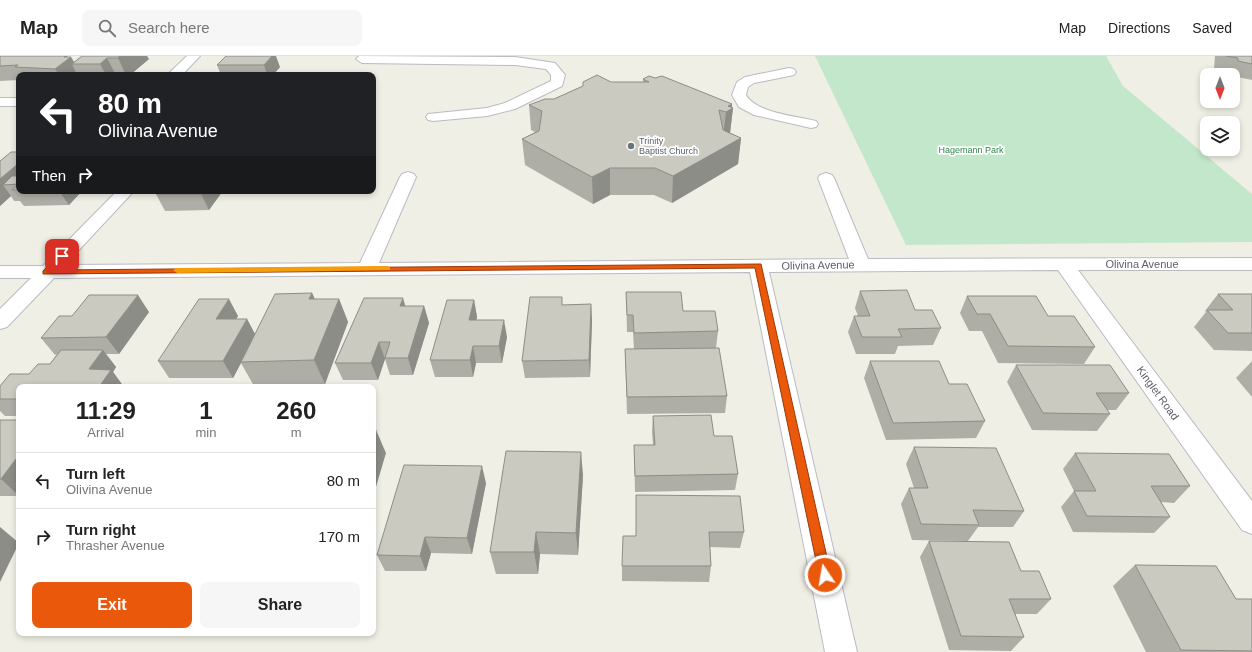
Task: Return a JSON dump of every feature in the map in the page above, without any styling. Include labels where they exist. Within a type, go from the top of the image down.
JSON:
[{"type":"street","points":[[177,72],[194,56]]},
{"type":"street","points":[[362,59],[507,57],[549,66],[558,75],[557,83],[510,106],[488,112],[433,117]]},
{"type":"street","points":[[789,72],[750,80],[742,85],[739,95],[744,104],[759,112],[811,124]]},
{"type":"street","points":[[0,102],[16,102]]},
{"type":"street","points":[[367,269],[408,177]]},
{"type":"street","points":[[826,178],[861,265]]},
{"type":"street","points":[[0,322],[123,194]]},
{"type":"street","name":"Kinglet Road","points":[[1064,264],[1252,522]]},
{"type":"street","name":"Olivina Avenue","points":[[0,272],[46,273],[861,265],[1252,264]]},
{"type":"street","points":[[758,266],[841,652]]},
{"type":"green space","name":"Hagemann Park","points":[[815,56],[1106,56],[1123,86],[1200,150],[1200,156],[1207,156],[1252,194],[1252,242],[906,245]]},
{"type":"building","points":[[0,56],[71,57],[55,69],[15,67],[18,65],[0,66]]},
{"type":"building","points":[[82,56],[120,56],[118,58],[107,58],[100,64],[72,64]]},
{"type":"building","points":[[226,56],[272,56],[264,65],[217,65]]},
{"type":"building","points":[[1226,56],[1252,56],[1252,64],[1238,61],[1238,58]]},
{"type":"building","name":"Trinity Baptist Church","points":[[597,75],[611,82],[649,82],[643,79],[649,76],[655,78],[662,76],[732,104],[728,106],[733,108],[726,112],[719,110],[723,130],[741,138],[673,176],[655,168],[610,168],[592,177],[522,139],[539,131],[542,111],[529,105],[545,99],[554,99],[583,86],[583,82]]},
{"type":"building","points":[[11,152],[16,152],[16,166],[0,179],[0,161]]},
{"type":"building","points":[[12,176],[16,176],[16,184],[3,185]]},
{"type":"building","points":[[907,290],[915,310],[932,310],[941,328],[898,329],[902,337],[862,337],[854,316],[870,316],[860,291]]},
{"type":"building","points":[[626,292],[681,292],[683,311],[715,311],[718,331],[634,333],[633,315],[627,315]]},
{"type":"building","points":[[312,293],[309,299],[339,299],[314,360],[241,362],[275,294]]},
{"type":"building","points":[[1218,294],[1252,294],[1252,333],[1228,333],[1207,310],[1233,310]]},
{"type":"building","points":[[89,295],[138,295],[106,337],[41,338],[59,316],[72,316]]},
{"type":"building","points":[[967,296],[1036,296],[1048,316],[1074,316],[1095,347],[1008,346],[990,314],[977,314]]},
{"type":"building","points":[[530,297],[562,297],[562,305],[591,304],[589,360],[522,361]]},
{"type":"building","points":[[364,298],[403,298],[400,306],[424,306],[408,358],[385,358],[390,342],[379,342],[371,363],[335,363]]},
{"type":"building","points":[[199,299],[229,299],[216,319],[247,319],[223,361],[158,361]]},
{"type":"building","points":[[447,300],[474,300],[469,320],[504,320],[499,346],[473,346],[470,360],[430,360]]},
{"type":"building","points":[[719,348],[727,396],[627,397],[625,349]]},
{"type":"building","points":[[61,350],[103,350],[89,369],[111,370],[101,384],[16,384],[16,399],[0,399],[0,386],[10,374],[29,374],[38,364],[50,364]]},
{"type":"building","points":[[870,361],[939,361],[949,384],[967,384],[985,421],[893,423]]},
{"type":"building","points":[[1016,365],[1110,365],[1129,393],[1096,393],[1110,414],[1043,413]]},
{"type":"building","points":[[711,415],[714,436],[732,436],[738,474],[635,476],[634,445],[655,445],[653,416]]},
{"type":"building","points":[[0,420],[16,420],[16,459],[0,479]]},
{"type":"building","points":[[914,447],[996,448],[1024,511],[973,510],[979,525],[921,524],[909,488],[928,488]]},
{"type":"building","points":[[506,451],[581,452],[576,533],[536,532],[534,552],[490,552]]},
{"type":"building","points":[[1075,453],[1169,454],[1190,486],[1151,486],[1170,517],[1087,516],[1074,491],[1096,491]]},
{"type":"building","points":[[404,465],[482,466],[467,538],[425,537],[420,556],[377,555]]},
{"type":"building","points":[[636,495],[740,496],[744,532],[709,532],[711,566],[622,566],[623,536],[636,536]]},
{"type":"building","points":[[929,541],[1009,542],[1021,571],[1039,571],[1051,599],[1009,599],[1024,637],[961,636]]},
{"type":"building","points":[[1135,565],[1216,566],[1236,599],[1252,599],[1252,651],[1181,650]]},
{"type":"slow traffic","points":[[177,270],[387,268]]},
{"type":"place","name":"Trinity Baptist Church","points":[[631,146]]},
{"type":"route","points":[[62,256],[46,273],[218,270],[758,266],[825,575]]}]
